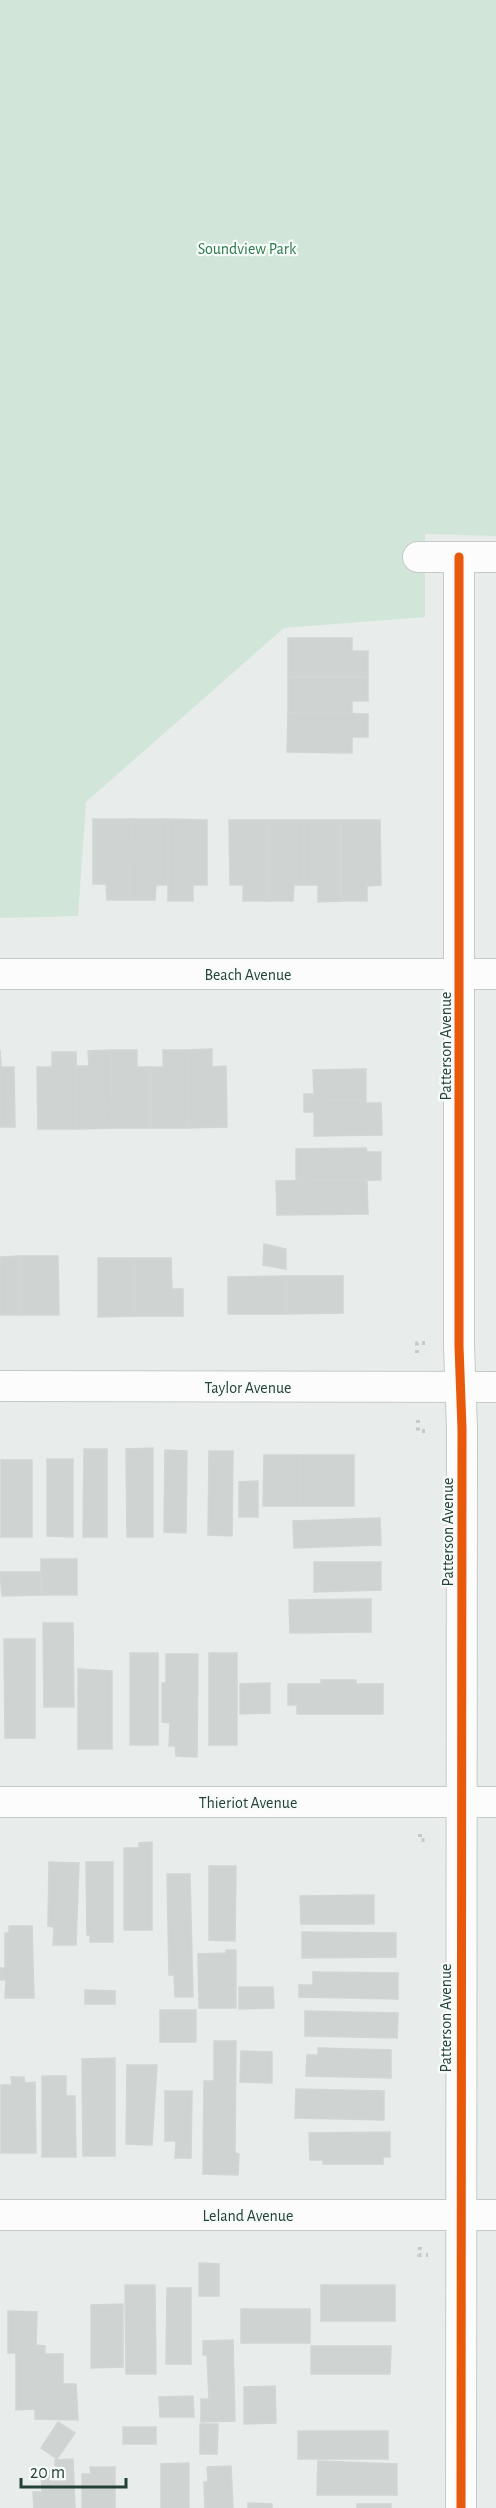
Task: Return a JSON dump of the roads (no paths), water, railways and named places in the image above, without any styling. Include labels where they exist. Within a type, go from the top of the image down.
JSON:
[{"type":"street","points":[[418,557],[496,557]]},
{"type":"street","name":"Patterson Avenue","points":[[459,557],[460,1387],[462,1429],[461,2508]]},
{"type":"street","name":"Beach Avenue","points":[[0,974],[496,974]]},
{"type":"street","name":"Taylor Avenue","points":[[0,1386],[496,1387]]},
{"type":"street","name":"Thieriot Avenue","points":[[0,1802],[496,1802]]},
{"type":"street","name":"Leland Avenue","points":[[0,2215],[496,2215]]},
{"type":"park label","name":"Soundview Park","points":[[247,248]]}]
